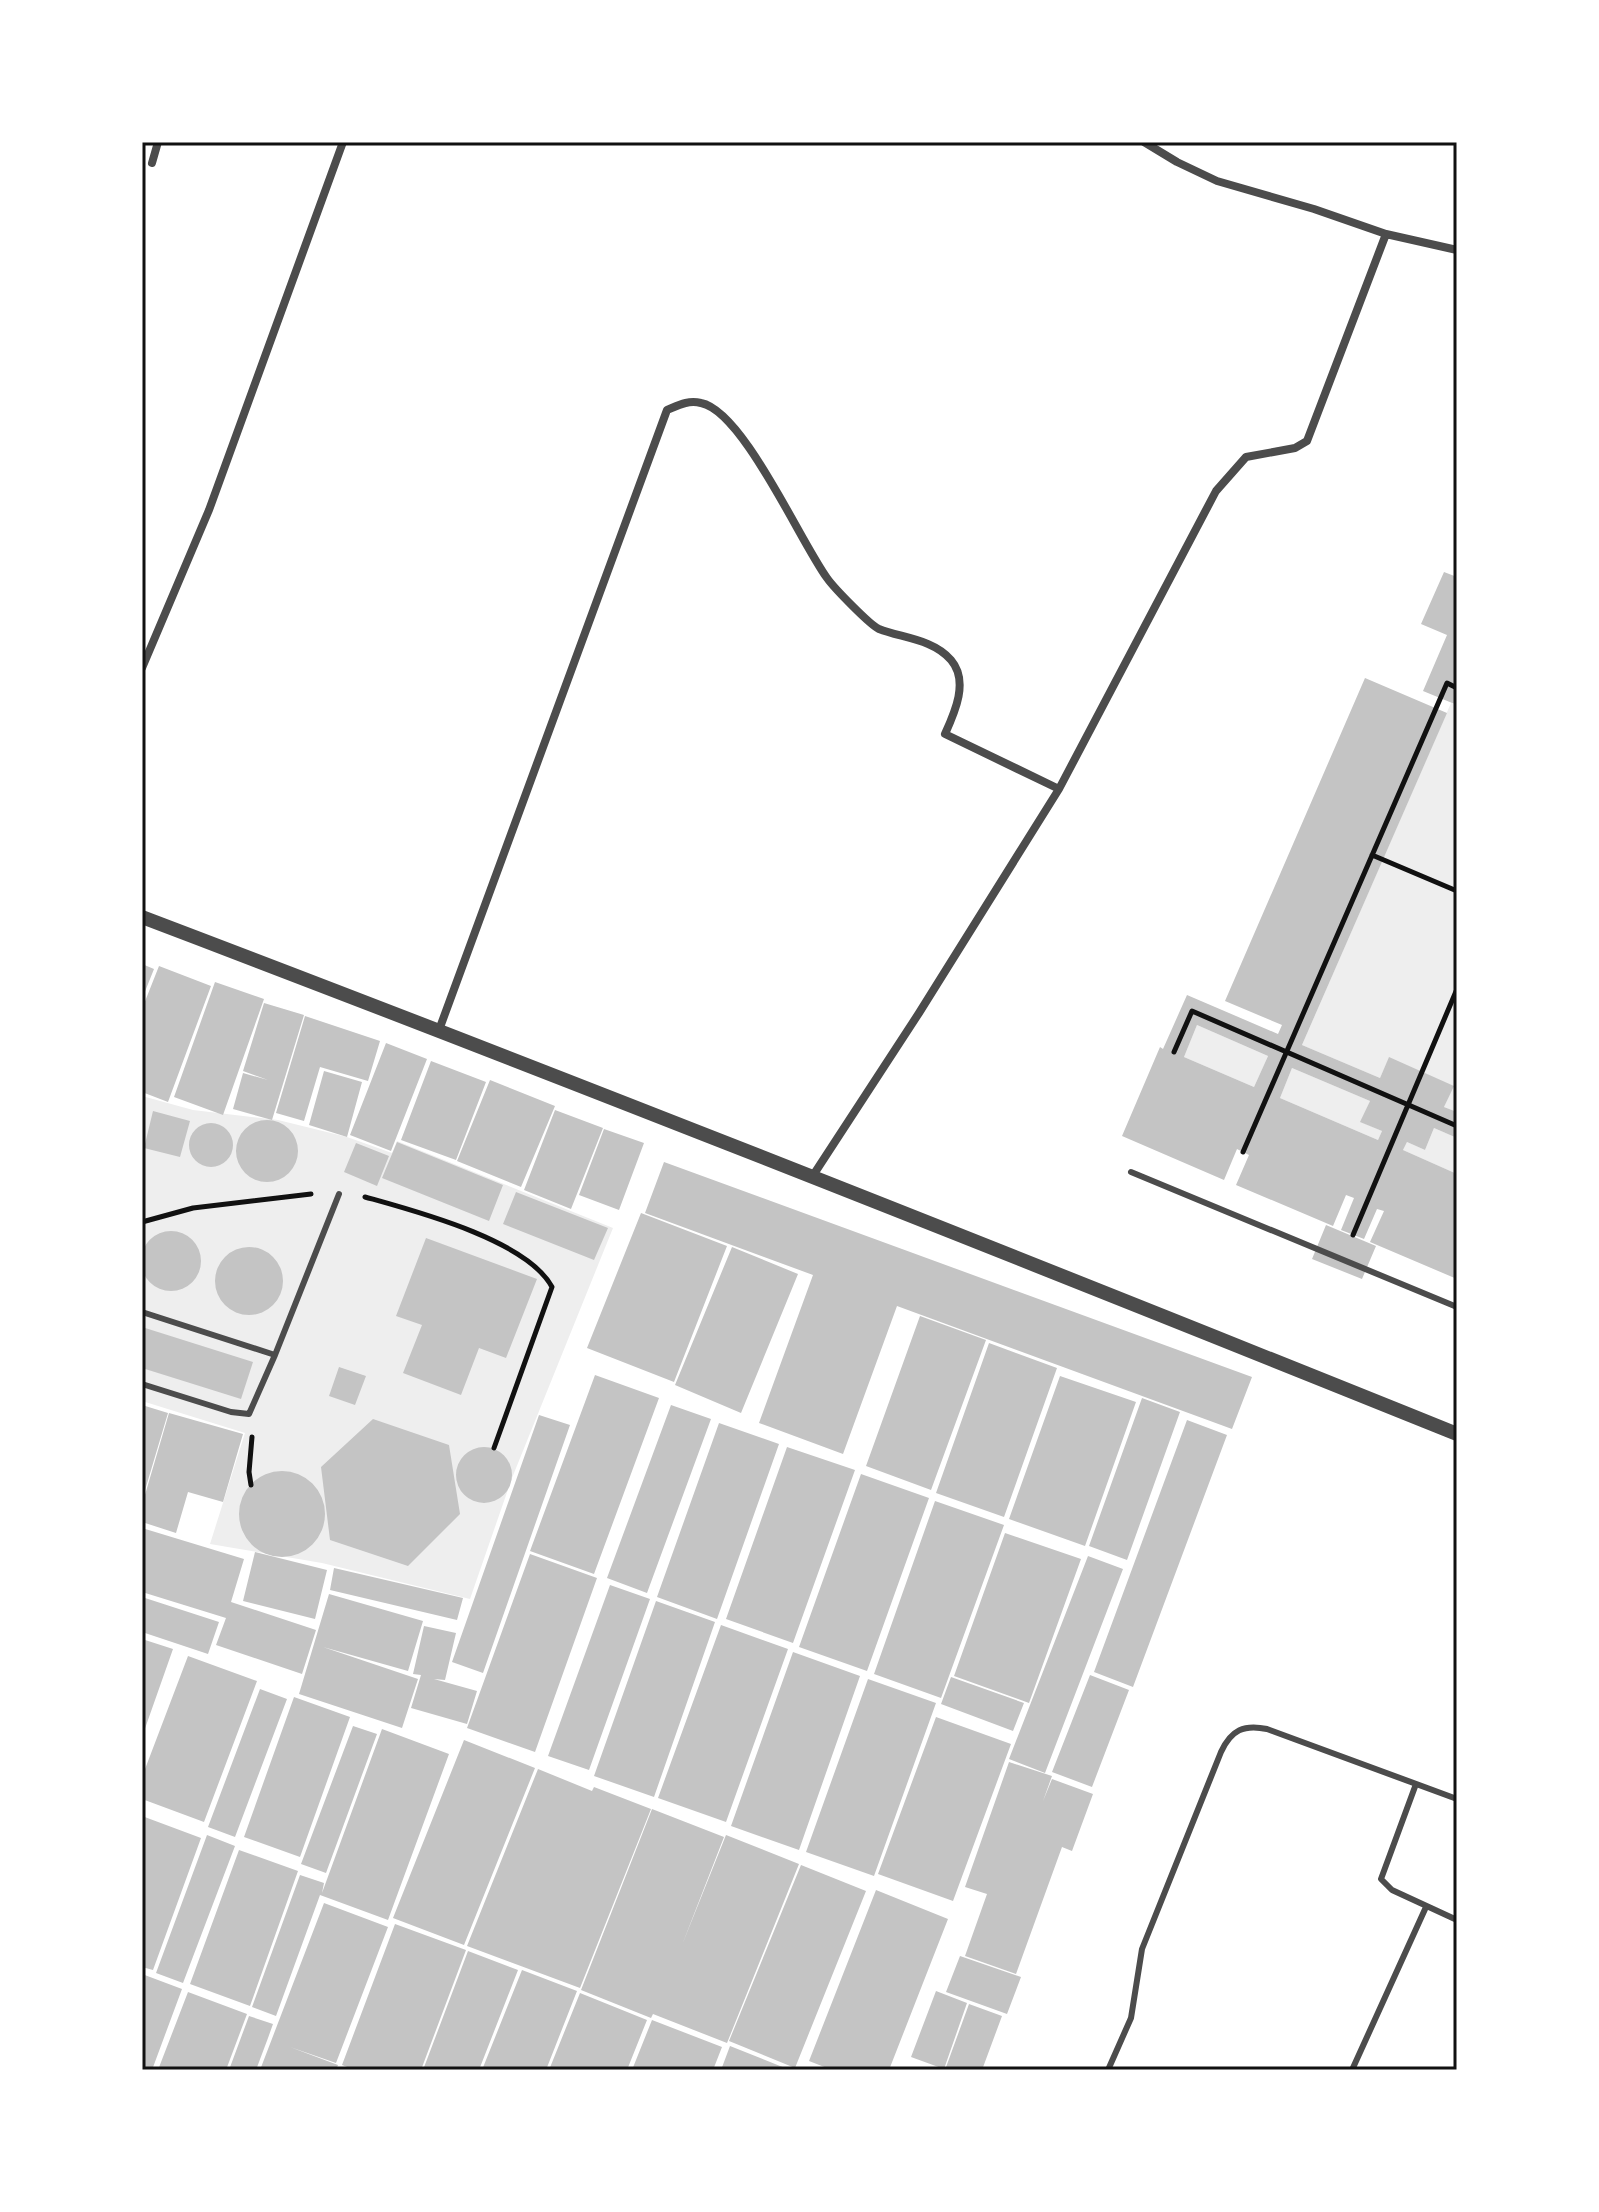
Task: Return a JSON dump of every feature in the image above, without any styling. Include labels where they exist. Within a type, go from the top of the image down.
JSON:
[{"type":"street","points":[[152,163],[158,142]]},
{"type":"street","points":[[142,668],[209,510],[343,142]]},
{"type":"street","points":[[1144,142],[1217,181],[1386,234],[1457,250]]},
{"type":"street","points":[[812,1177],[1059,789],[1216,491],[1246,457],[1295,448],[1307,441],[1386,234]]},
{"type":"street","points":[[439,1030],[667,410],[683,402],[704,403],[729,421],[745,439],[828,580],[877,628],[915,638],[950,659],[959,675],[958,705],[945,734],[1059,789]]},
{"type":"street","points":[[142,917],[992,1246],[1457,1434]]},
{"type":"lane","points":[[1131,1172],[1457,1307]]},
{"type":"lane","points":[[142,1384],[244,1414],[251,1410],[339,1194]]},
{"type":"lane","points":[[142,1312],[275,1355]]},
{"type":"lane","points":[[1108,2070],[1131,2018],[1138,1962],[1161,1897],[1226,1741],[1236,1731],[1246,1727],[1277,1732],[1457,1799]]},
{"type":"lane","points":[[1416,1784],[1381,1879],[1386,1887],[1457,1920]]},
{"type":"lane","points":[[1352,2070],[1426,1907]]},
{"type":"path","points":[[1243,1152],[1447,683],[1457,688]]},
{"type":"path","points":[[1372,855],[1457,891]]},
{"type":"path","points":[[1342,1259],[1457,989]]},
{"type":"path","points":[[1174,1052],[1192,1011],[1457,1126]]},
{"type":"path","points":[[142,1222],[193,1208],[223,1204],[298,1195],[359,1195],[464,1228],[504,1246],[547,1278],[552,1287],[494,1448]]},
{"type":"path","points":[[244,1414],[251,1432],[251,1485]]},
{"type":"shaded area","points":[[1451,703],[1457,705],[1457,1112],[1444,1107],[1453,1086],[1389,1058],[1380,1078],[1302,1045]]},
{"type":"shaded area","points":[[1197,1025],[1268,1056],[1254,1087],[1184,1057]]},
{"type":"shaded area","points":[[1292,1068],[1370,1101],[1361,1122],[1382,1131],[1378,1140],[1280,1098]]},
{"type":"shaded area","points":[[142,1096],[193,1110],[278,1120],[347,1137],[392,1153],[397,1141],[613,1228],[512,1478],[470,1599],[322,1563],[210,1544],[245,1433],[142,1401]]},
{"type":"shaded area","points":[[1434,1128],[1457,1138],[1457,1174],[1403,1150],[1407,1142],[1425,1150]]},
{"type":"building","points":[[1444,572],[1457,577],[1457,705],[1423,691],[1447,635],[1421,624]]},
{"type":"building","points":[[1365,678],[1447,713],[1302,1045],[1380,1078],[1389,1057],[1454,1086],[1444,1107],[1457,1112],[1457,1138],[1434,1128],[1425,1150],[1407,1142],[1403,1150],[1457,1174],[1457,1279],[1370,1242],[1384,1211],[1377,1209],[1364,1239],[1341,1230],[1354,1198],[1346,1195],[1333,1226],[1236,1185],[1249,1155],[1237,1149],[1224,1180],[1122,1136],[1160,1047],[1163,1049],[1187,995],[1278,1034],[1282,1025],[1225,1001]],"holes":[[[1197,1025],[1268,1056],[1254,1087],[1184,1057]],[[1292,1068],[1370,1101],[1360,1122],[1382,1131],[1378,1140],[1280,1098]]]},
{"type":"building","points":[[142,964],[154,969],[142,999]]},
{"type":"building","points":[[159,966],[211,986],[168,1102],[142,1092],[142,1009]]},
{"type":"building","points":[[215,982],[264,999],[223,1115],[174,1097]]},
{"type":"building","points":[[264,1003],[304,1015],[272,1120],[233,1109],[243,1073],[268,1080],[243,1071]]},
{"type":"building","points":[[305,1016],[380,1041],[368,1081],[320,1067],[304,1121],[276,1113]]},
{"type":"building","points":[[386,1043],[427,1059],[391,1151],[350,1135]]},
{"type":"building","points":[[431,1061],[486,1082],[456,1160],[401,1140]]},
{"type":"building","points":[[324,1071],[362,1082],[347,1137],[309,1125]]},
{"type":"building","points":[[490,1080],[555,1106],[521,1187],[457,1161]]},
{"type":"building","points":[[555,1110],[603,1128],[571,1209],[524,1190]]},
{"type":"building","points":[[153,1111],[190,1121],[180,1157],[144,1148]]},
{"type":"building","points":[[267,1120],[279,1122],[289,1129],[296,1139],[296,1163],[289,1173],[279,1180],[267,1182],[255,1180],[245,1173],[238,1163],[236,1151],[238,1139],[245,1129],[255,1122]]},
{"type":"building","points":[[211,1123],[226,1130],[233,1145],[226,1160],[211,1167],[196,1160],[189,1145],[196,1130]]},
{"type":"building","points":[[604,1129],[644,1143],[619,1210],[579,1195]]},
{"type":"building","points":[[397,1142],[503,1185],[489,1221],[382,1178]]},
{"type":"building","points":[[356,1143],[389,1156],[377,1186],[344,1172]]},
{"type":"building","points":[[664,1162],[1252,1377],[1232,1429],[897,1306],[843,1454],[759,1423],[813,1275],[645,1213]]},
{"type":"building","points":[[516,1192],[608,1228],[594,1260],[503,1224]]},
{"type":"building","points":[[641,1213],[727,1246],[674,1382],[587,1348]]},
{"type":"building","points":[[1326,1225],[1376,1246],[1362,1279],[1312,1259]]},
{"type":"building","points":[[171,1231],[182,1233],[192,1240],[199,1250],[199,1272],[192,1282],[182,1289],[171,1291],[160,1289],[150,1282],[143,1272],[141,1261],[143,1250],[150,1240],[160,1233]]},
{"type":"building","points":[[426,1238],[537,1279],[506,1358],[479,1348],[461,1395],[403,1373],[422,1325],[396,1316]]},
{"type":"building","points":[[249,1247],[273,1257],[283,1281],[273,1305],[249,1315],[225,1305],[215,1281],[225,1257]]},
{"type":"building","points":[[732,1247],[798,1274],[741,1413],[675,1385]]},
{"type":"building","points":[[920,1316],[986,1340],[931,1490],[866,1466]]},
{"type":"building","points":[[142,1327],[253,1362],[241,1399],[142,1368]]},
{"type":"building","points":[[989,1343],[1057,1368],[1004,1517],[936,1493]]},
{"type":"building","points":[[339,1367],[366,1376],[355,1405],[329,1396]]},
{"type":"building","points":[[595,1375],[659,1398],[594,1574],[530,1551]]},
{"type":"building","points":[[1060,1376],[1136,1402],[1085,1546],[1009,1519]]},
{"type":"building","points":[[1142,1398],[1180,1412],[1127,1560],[1089,1546]]},
{"type":"building","points":[[142,1405],[168,1413],[143,1497],[142,1496]]},
{"type":"building","points":[[671,1405],[711,1419],[647,1593],[607,1578]]},
{"type":"building","points":[[169,1413],[243,1434],[223,1502],[188,1492],[176,1533],[142,1522],[142,1505]]},
{"type":"building","points":[[539,1415],[570,1425],[483,1673],[452,1662]]},
{"type":"building","points":[[373,1419],[449,1445],[460,1514],[408,1566],[330,1540],[321,1467]]},
{"type":"building","points":[[1187,1420],[1227,1435],[1133,1687],[1094,1672]]},
{"type":"building","points":[[719,1423],[779,1444],[717,1619],[657,1597]]},
{"type":"building","points":[[484,1447],[504,1455],[512,1475],[504,1495],[484,1503],[464,1495],[456,1475],[464,1455]]},
{"type":"building","points":[[787,1447],[855,1470],[793,1643],[726,1619]]},
{"type":"building","points":[[282,1471],[306,1478],[318,1490],[325,1514],[318,1538],[306,1550],[282,1557],[258,1550],[246,1538],[239,1514],[246,1490],[258,1478]]},
{"type":"building","points":[[861,1474],[929,1498],[867,1671],[799,1647]]},
{"type":"building","points":[[935,1501],[1004,1525],[941,1698],[874,1674]]},
{"type":"building","points":[[142,1528],[244,1559],[231,1602],[316,1630],[302,1674],[216,1645],[226,1618],[142,1592]]},
{"type":"building","points":[[1005,1533],[1081,1559],[1029,1703],[954,1676]]},
{"type":"building","points":[[255,1552],[327,1570],[315,1619],[243,1601]]},
{"type":"building","points":[[530,1554],[597,1578],[535,1752],[467,1728]]},
{"type":"building","points":[[1088,1556],[1123,1569],[1045,1773],[1009,1759]]},
{"type":"building","points":[[334,1568],[463,1598],[457,1620],[330,1590]]},
{"type":"building","points":[[610,1585],[650,1599],[589,1770],[548,1756]]},
{"type":"building","points":[[329,1594],[423,1621],[408,1671],[323,1647],[418,1679],[402,1728],[299,1694]]},
{"type":"building","points":[[142,1597],[219,1622],[208,1654],[142,1632]]},
{"type":"building","points":[[656,1601],[715,1622],[654,1797],[594,1776]]},
{"type":"building","points":[[721,1625],[788,1649],[726,1822],[658,1798]]},
{"type":"building","points":[[424,1626],[456,1633],[445,1680],[434,1679],[477,1691],[467,1724],[411,1708],[421,1675],[413,1674]]},
{"type":"building","points":[[142,1639],[173,1649],[142,1737]]},
{"type":"building","points":[[793,1652],[860,1676],[799,1850],[731,1826]]},
{"type":"building","points":[[188,1656],[257,1681],[204,1822],[142,1799],[142,1777]]},
{"type":"building","points":[[1090,1675],[1129,1690],[1092,1787],[1052,1772]]},
{"type":"building","points":[[951,1677],[1024,1703],[1013,1731],[941,1704]]},
{"type":"building","points":[[868,1679],[936,1703],[874,1876],[806,1852]]},
{"type":"building","points":[[260,1689],[287,1699],[235,1837],[208,1827]]},
{"type":"building","points":[[294,1697],[350,1717],[300,1857],[244,1837]]},
{"type":"building","points":[[936,1717],[1011,1744],[953,1901],[878,1874]]},
{"type":"building","points":[[353,1726],[377,1734],[326,1873],[301,1864]]},
{"type":"building","points":[[382,1729],[449,1754],[388,1920],[320,1895],[276,2016],[252,2007],[300,1875],[324,1883],[322,1893]]},
{"type":"building","points":[[464,1740],[535,1768],[464,1945],[393,1918]]},
{"type":"building","points":[[1009,1762],[1052,1776],[1043,1801],[1052,1779],[1093,1794],[1072,1851],[1062,1847],[1016,1974],[965,1956],[987,1894],[965,1887]]},
{"type":"building","points":[[538,1769],[592,1791],[594,1787],[651,1809],[580,1988],[467,1946]]},
{"type":"building","points":[[652,1809],[724,1837],[682,1945],[726,1835],[799,1864],[727,2043],[653,2014],[651,2018],[581,1990]]},
{"type":"building","points":[[142,1816],[201,1838],[153,1970],[142,1967]]},
{"type":"building","points":[[207,1835],[235,1846],[183,1983],[156,1973]]},
{"type":"building","points":[[239,1850],[298,1871],[250,2006],[190,1984]]},
{"type":"building","points":[[801,1865],[866,1891],[795,2068],[729,2041]]},
{"type":"building","points":[[876,1890],[948,1919],[889,2070],[832,2070],[809,2061]]},
{"type":"building","points":[[324,1903],[388,1927],[336,2063],[290,2047],[338,2065],[336,2070],[260,2070]]},
{"type":"building","points":[[395,1924],[466,1950],[421,2070],[355,2070],[342,2065]]},
{"type":"building","points":[[468,1951],[518,1970],[479,2070],[423,2070]]},
{"type":"building","points":[[960,1956],[1021,1977],[1007,2014],[946,1992]]},
{"type":"building","points":[[522,1970],[577,1991],[546,2070],[482,2070]]},
{"type":"building","points":[[142,1974],[182,1989],[152,2070],[142,2070]]},
{"type":"building","points":[[936,1991],[967,2003],[944,2069],[911,2057]]},
{"type":"building","points":[[188,1992],[247,2014],[226,2070],[158,2070]]},
{"type":"building","points":[[580,1993],[647,2020],[627,2070],[549,2070]]},
{"type":"building","points":[[969,2004],[1002,2016],[982,2070],[945,2070]]},
{"type":"building","points":[[249,2016],[273,2024],[268,2038],[256,2070],[229,2070]]},
{"type":"building","points":[[652,2020],[722,2047],[713,2070],[632,2070]]},
{"type":"building","points":[[730,2046],[790,2070],[721,2070]]}]
